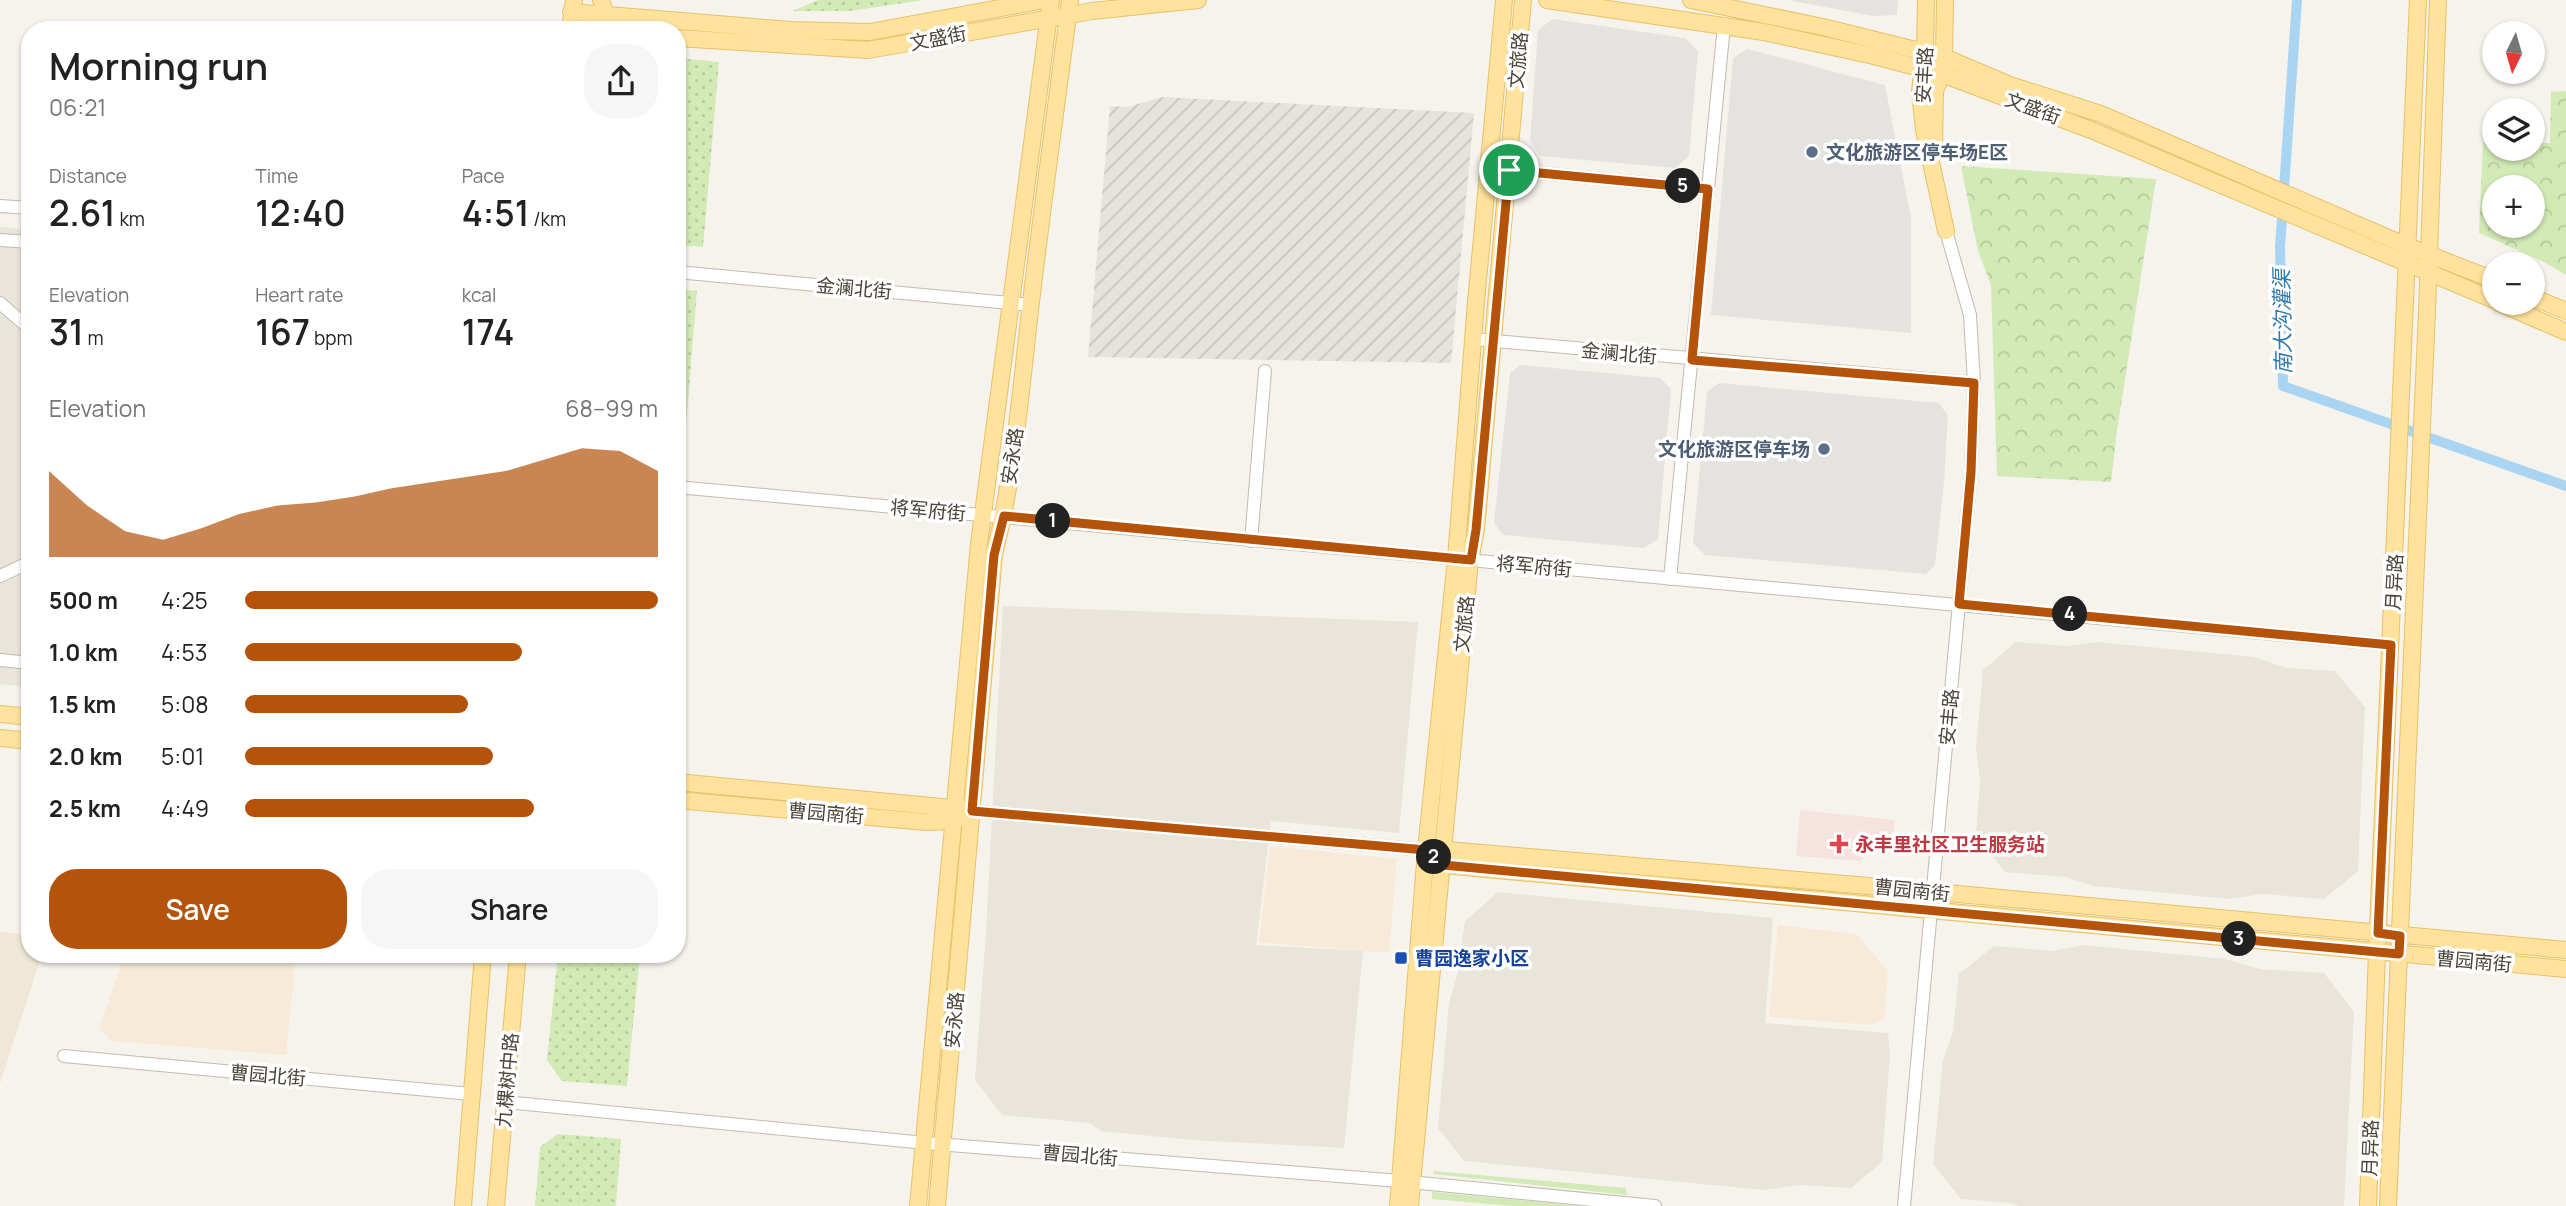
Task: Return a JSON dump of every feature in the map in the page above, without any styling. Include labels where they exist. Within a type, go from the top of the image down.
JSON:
[{"type":"main road","points":[[604,15],[615,0]]},
{"type":"main road","name":"文盛街","points":[[686,22],[790,30],[870,32],[1044,0]]},
{"type":"main road","name":"安永路","points":[[918,1206],[979,544],[985,515],[1051,0]]},
{"type":"main road","name":"文盛街","points":[[686,39],[869,50],[1049,18],[1069,7],[1198,0]]},
{"type":"main road","name":"文旅路","points":[[1398,1206],[1406,1181],[1443,865],[1463,560],[1473,339],[1504,0]]},
{"type":"main road","name":"文旅路","points":[[1410,1206],[1406,1181],[1426,850],[1463,560],[1476,530],[1523,0]]},
{"type":"main road","name":"文盛街","points":[[1547,0],[1724,25],[1819,43],[1942,74],[2091,131],[2482,295]]},
{"type":"main road","name":"文盛街","points":[[1691,0],[1725,3],[1944,57],[2010,85],[2101,114],[2407,246],[2482,275]]},
{"type":"main road","name":"安丰路","points":[[1926,0],[1925,52],[1920,92],[1924,130],[1947,231]]},
{"type":"main road","name":"安丰路","points":[[1945,0],[1944,57],[1942,74],[1935,91],[1934,163],[1947,231]]},
{"type":"main road","name":"月异路","points":[[2368,1206],[2376,951],[2418,0]]},
{"type":"main road","name":"月异路","points":[[2388,1206],[2438,0]]},
{"type":"main road","name":"文盛街","points":[[570,4],[604,15],[678,21]]},
{"type":"main road","name":"安永路","points":[[937,1206],[994,555],[1004,516],[1069,7]]},
{"type":"main road","points":[[2545,302],[2566,311]]},
{"type":"main road","points":[[2527,315],[2566,332]]},
{"type":"main road","points":[[0,714],[21,716]]},
{"type":"main road","points":[[0,738],[21,740]]},
{"type":"main road","name":"曹园南街","points":[[686,783],[955,814]]},
{"type":"main road","name":"曹园南街","points":[[686,801],[926,822],[972,811]]},
{"type":"main road","name":"曹园南街","points":[[1426,850],[1444,848],[2566,950]]},
{"type":"main road","points":[[1426,850],[1443,865]]},
{"type":"main road","name":"曹园南街","points":[[1443,865],[2566,969]]},
{"type":"main road","name":"九棵树中路","points":[[463,1206],[482,963]]},
{"type":"main road","name":"九棵树中路","points":[[496,1206],[516,963]]},
{"type":"street","points":[[1670,579],[1724,25]]},
{"type":"street","points":[[1509,170],[1708,189]]},
{"type":"street","points":[[0,205],[21,207]]},
{"type":"street","name":"安丰路","points":[[1904,1206],[1971,472],[1974,383],[1970,315],[1947,231]]},
{"type":"street","points":[[0,240],[21,241]]},
{"type":"street","name":"金澜北街","points":[[686,273],[1031,305]]},
{"type":"street","points":[[0,303],[21,321]]},
{"type":"street","name":"金澜北街","points":[[1473,339],[1974,383]]},
{"type":"street","points":[[1251,541],[1265,371]]},
{"type":"street","name":"将军府街","points":[[686,488],[2391,645]]},
{"type":"street","points":[[0,576],[21,566]]},
{"type":"street","points":[[0,660],[21,662]]},
{"type":"street","name":"曹园南街","points":[[972,811],[1426,850]]},
{"type":"street","name":"曹园北街","points":[[64,1056],[471,1094]]},
{"type":"street","name":"曹园北街","points":[[505,1102],[925,1143],[1406,1181],[1656,1206]]},
{"type":"shaded area","points":[[1788,0],[1898,0],[1897,15],[1873,16]]},
{"type":"shaded area","points":[[1553,19],[1685,38],[1698,51],[1689,156],[1675,168],[1540,156],[1530,141],[1538,30]]},
{"type":"shaded area","name":"文化旅游区停车场E区","points":[[1747,49],[1885,85],[1911,218],[1911,333],[1711,315],[1733,58]]},
{"type":"shaded area","points":[[1162,97],[1474,113],[1451,363],[1088,357],[1110,106],[1128,107]]},
{"type":"shaded area","points":[[0,227],[21,229],[21,686],[0,684]]},
{"type":"shaded area","name":"文化旅游区停车场","points":[[1520,365],[1660,378],[1671,389],[1658,539],[1644,548],[1503,535],[1494,523],[1510,373]]},
{"type":"shaded area","name":"文化旅游区停车场","points":[[1719,383],[1939,403],[1948,416],[1935,565],[1926,574],[1705,555],[1693,543],[1707,392]]},
{"type":"shaded area","points":[[1003,606],[1418,622],[1399,833],[1271,821],[1256,945],[1363,951],[1344,1148],[1192,1140],[1101,1131],[1090,1123],[1002,1115],[975,1080],[986,932]]},
{"type":"shaded area","points":[[2016,642],[2066,646],[2097,642],[2254,657],[2287,668],[2335,671],[2365,707],[2358,871],[2324,899],[2262,894],[2229,899],[2094,886],[2066,877],[2005,872],[1976,835],[1980,781],[1976,748],[1983,670]]},
{"type":"shaded area","name":"永丰里社区卫生服务站","points":[[1800,810],[1895,820],[1894,831],[1860,861],[1796,856]]},
{"type":"shaded area","points":[[1270,846],[1397,859],[1389,953],[1259,942]]},
{"type":"shaded area","points":[[1498,892],[1773,918],[1765,1023],[1888,1033],[1890,1054],[1882,1162],[1851,1188],[1799,1185],[1764,1190],[1464,1161],[1438,1128],[1449,1003],[1458,972],[1465,921]]},
{"type":"shaded area","points":[[1778,925],[1856,934],[1888,971],[1884,1018],[1873,1025],[1769,1017]]},
{"type":"shaded area","points":[[0,932],[21,934],[21,963],[39,963],[0,1084]]},
{"type":"shaded area","points":[[2083,945],[2225,959],[2260,969],[2324,973],[2354,1012],[2344,1206],[2019,1206],[1961,1199],[1933,1164],[1943,1060],[1953,1032],[1959,974],[1994,946],[2052,951]]},
{"type":"shaded area","points":[[122,963],[295,963],[286,1055],[112,1041],[99,1028]]},
{"type":"green space","points":[[818,0],[924,0],[850,11],[793,11]]},
{"type":"green space","points":[[686,59],[719,62],[703,247],[686,246]]},
{"type":"green space","points":[[2566,91],[2566,275],[2545,263],[2545,252],[2522,252],[2490,238],[2545,238],[2545,175],[2482,175],[2482,234],[2479,233],[2482,161],[2545,161],[2545,143],[2550,143],[2551,92]]},
{"type":"green space","points":[[1961,166],[2156,179],[2111,482],[1997,476],[1991,285],[1978,251]]},
{"type":"green space","points":[[686,290],[697,291],[686,425]]},
{"type":"green space","points":[[557,963],[639,963],[627,1086],[562,1081],[547,1060]]},
{"type":"green space","points":[[558,1134],[621,1139],[616,1206],[535,1206],[540,1147]]},
{"type":"green space","points":[[1434,1171],[1625,1188],[1628,1195],[1434,1174]]},
{"type":"green space","points":[[1432,1192],[1582,1206],[1513,1206],[1432,1199]]},
{"type":"waterway","name":"南大沟灌渠","points":[[2297,0],[2280,247],[2283,386],[2566,486]]},
{"type":"place","name":"文化旅游区停车场E区","points":[[1812,152]]},
{"type":"place","name":"文化旅游区停车场","points":[[1824,449]]},
{"type":"place","name":"永丰里社区卫生服务站","points":[[1839,844]]},
{"type":"place","name":"曹园逸家小区","points":[[1401,958]]},
{"type":"route","points":[[1509,170],[1708,189],[1692,360],[1974,383],[1971,472],[1959,604],[2391,645],[2378,933],[2400,936],[2399,954],[1443,865],[1426,850],[972,811],[994,555],[1004,516],[1471,560],[1509,170]]}]
